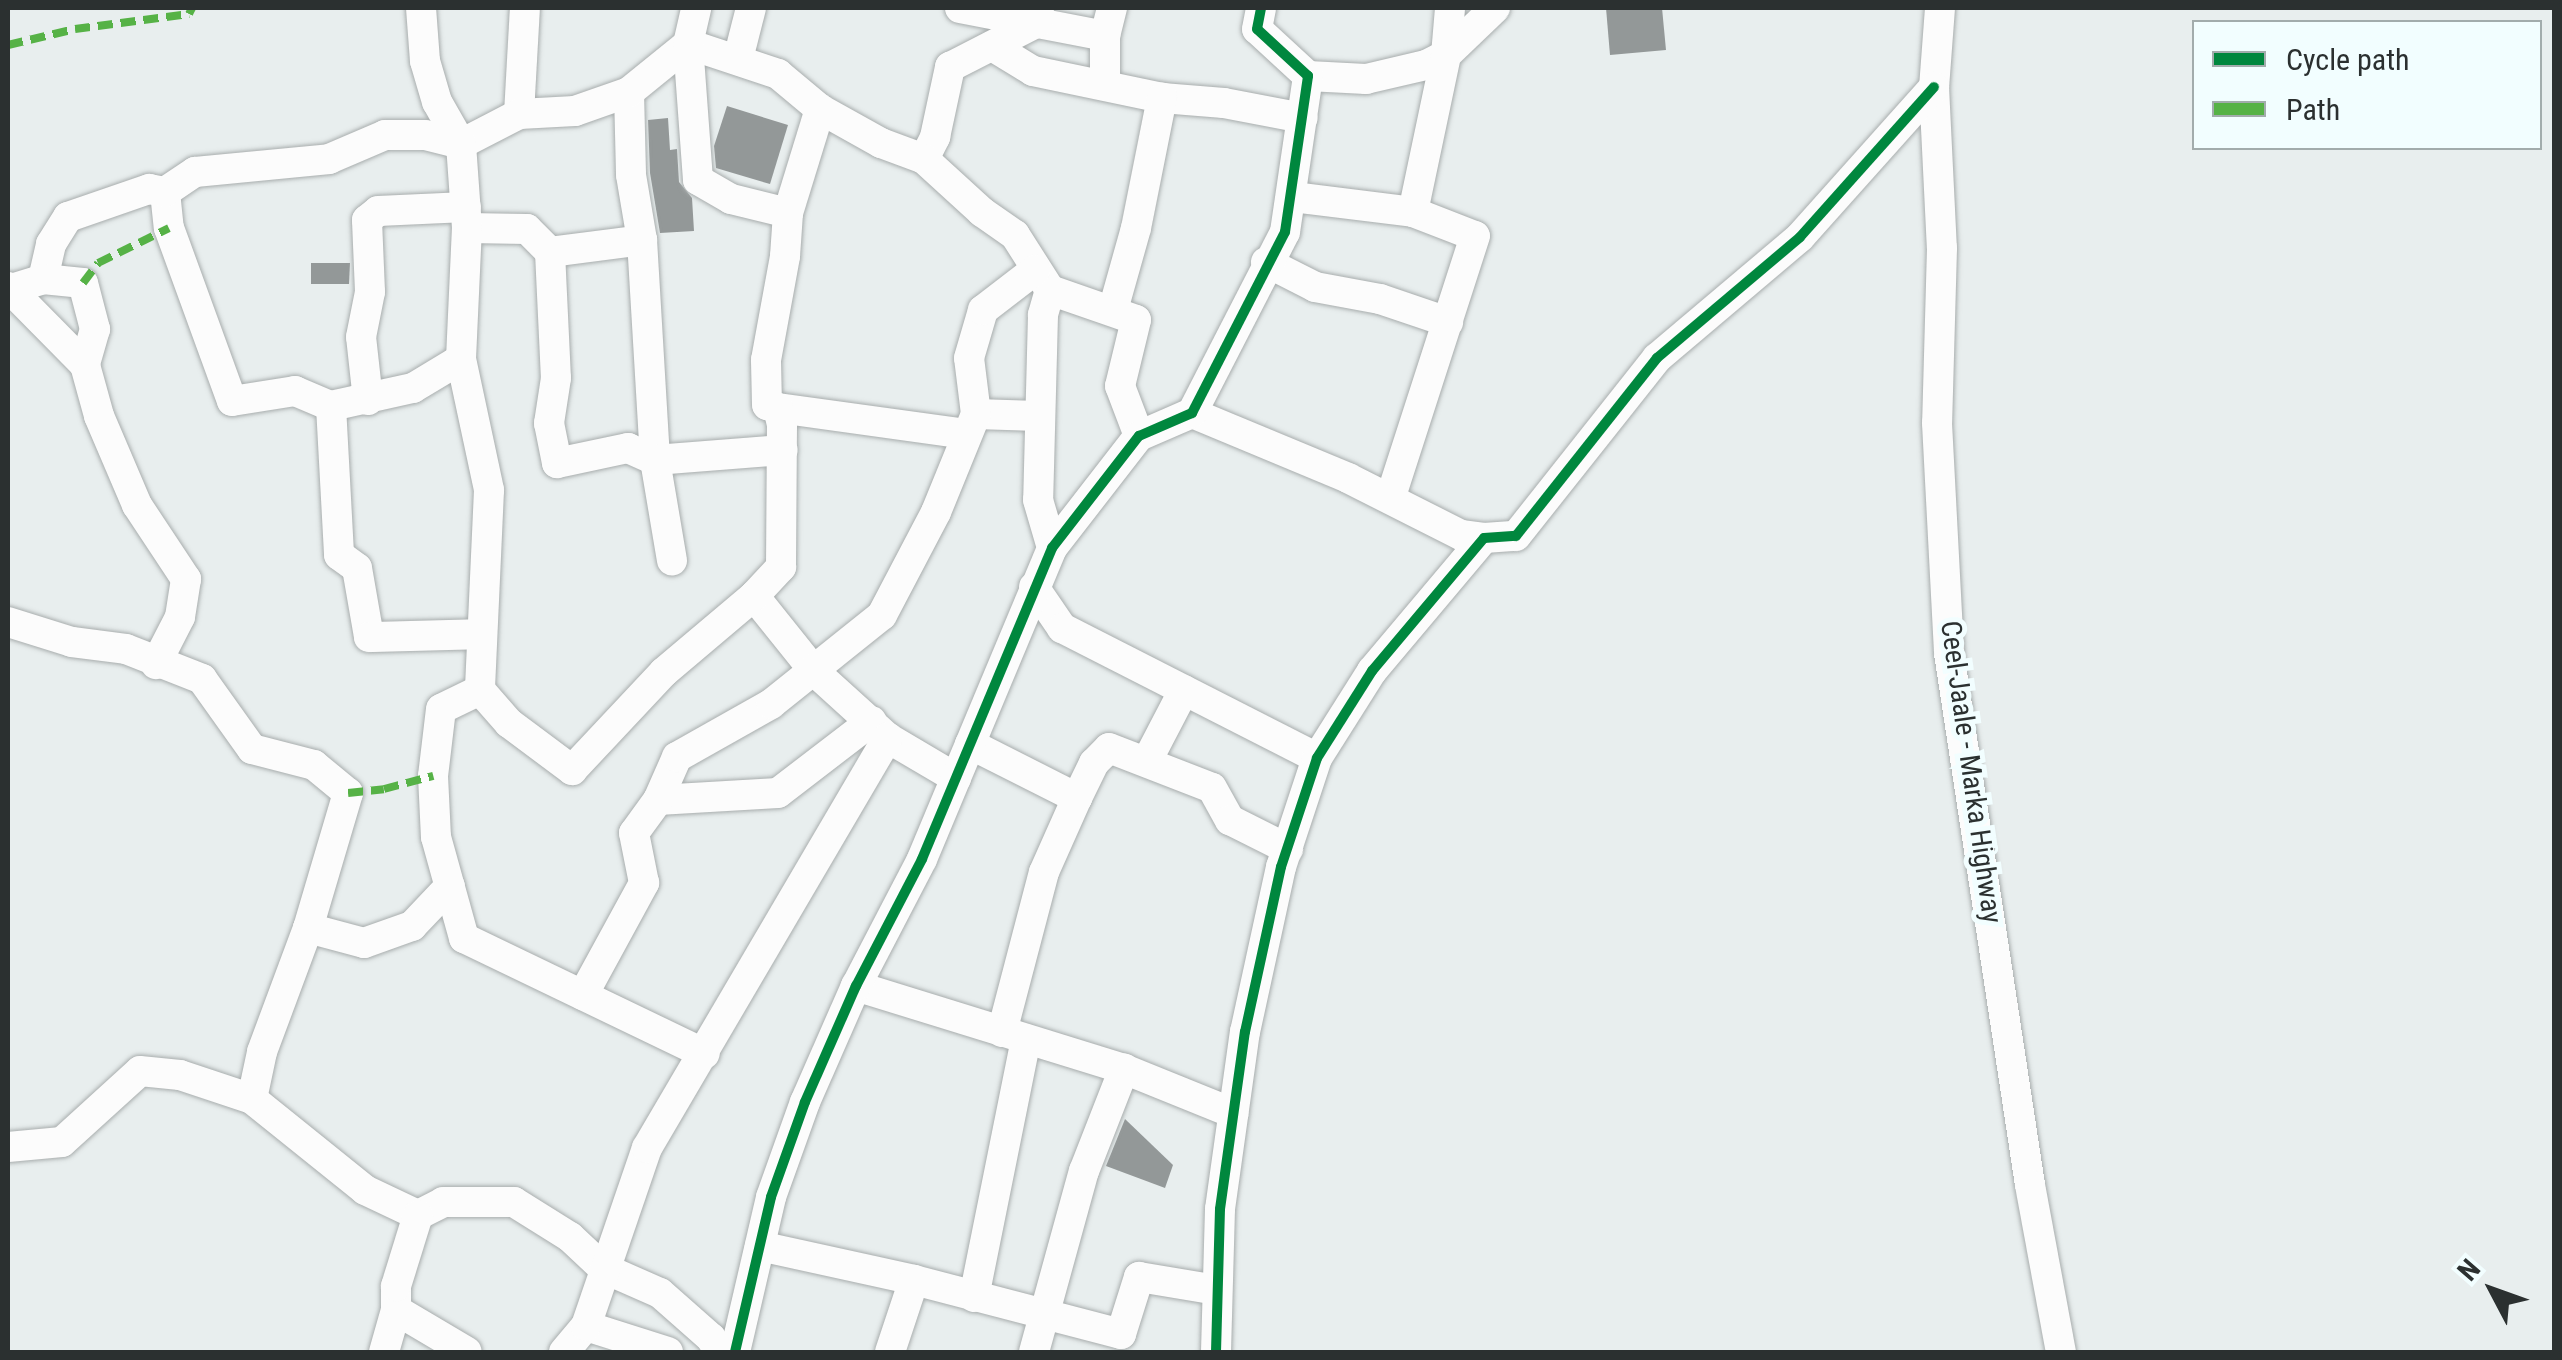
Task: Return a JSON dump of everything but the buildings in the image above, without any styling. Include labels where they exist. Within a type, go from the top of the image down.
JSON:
[{"type":"street","points":[[421,8],[425,61],[438,102],[460,144],[467,217],[461,360],[489,490],[480,690],[509,723],[572,770],[664,672],[754,596],[781,567],[782,450],[778,408]]},
{"type":"street","points":[[519,114],[525,8]]},
{"type":"street","points":[[696,8],[688,44],[698,180],[732,199],[788,213]]},
{"type":"street","points":[[738,60],[751,8]]},
{"type":"street","points":[[960,8],[1108,22],[1105,84]]},
{"type":"street","points":[[1262,8],[1257,30],[1308,76],[1366,79],[1426,66],[1446,56],[1495,8]]},
{"type":"street","points":[[1413,212],[1446,56],[1450,8]]},
{"type":"street","name":"Ceel-Jaale - Marka Highway","points":[[1940,8],[1934,86],[1942,248],[1937,423],[1949,652],[2030,1185],[2061,1352]]},
{"type":"street","points":[[924,159],[935,137],[950,68],[1038,15]]},
{"type":"street","points":[[688,44],[778,74],[820,109],[881,143],[924,159],[982,212],[1015,234],[1043,280],[1038,500],[1052,548]]},
{"type":"street","points":[[43,279],[50,244],[68,217],[149,189],[166,192],[195,172],[329,159],[385,135],[425,136],[460,144],[519,114],[575,112],[630,92],[688,44]]},
{"type":"street","points":[[992,46],[1033,71],[1162,98],[1224,103],[1303,118]]},
{"type":"street","points":[[735,1352],[771,1197],[806,1102],[856,986],[922,859],[1052,548],[1139,436],[1192,412],[1235,334],[1266,262],[1286,232],[1308,76]]},
{"type":"street","points":[[1192,412],[1390,499],[1461,536],[1516,536],[1658,358],[1800,237],[1934,86]]},
{"type":"street","points":[[630,92],[631,176],[642,240],[655,460],[672,561]]},
{"type":"street","points":[[1113,310],[1136,228],[1162,98]]},
{"type":"street","points":[[820,109],[788,213],[786,256],[766,360],[767,405],[970,424],[1038,416]]},
{"type":"street","points":[[166,192],[169,228],[232,400],[294,391],[331,406],[368,400],[413,388],[461,360]]},
{"type":"street","points":[[1293,197],[1413,212],[1475,236],[1390,499]]},
{"type":"street","points":[[368,400],[361,337],[370,292],[367,220],[378,211],[467,217],[527,229],[550,252],[556,378],[548,423],[557,463],[628,448],[655,460],[782,450]]},
{"type":"street","points":[[550,252],[642,240]]},
{"type":"street","points":[[1266,262],[1315,287],[1380,299],[1448,322]]},
{"type":"street","points":[[9,288],[43,279],[83,283],[95,329],[85,364]]},
{"type":"street","points":[[583,995],[644,883],[634,833],[658,800],[677,756],[770,704],[882,615],[936,512],[970,424],[970,358],[983,310],[1043,280],[1136,320],[1120,386],[1139,436]]},
{"type":"street","points":[[9,288],[85,364],[99,416],[137,504],[186,579],[180,617],[156,664]]},
{"type":"street","points":[[331,406],[338,555],[357,568],[369,637],[481,634]]},
{"type":"street","points":[[1216,1352],[1220,1210],[1233,1113],[1245,1032],[1288,849],[1318,758],[1372,671],[1484,538]]},
{"type":"street","points":[[1034,587],[1062,628],[1318,758]]},
{"type":"street","points":[[754,596],[814,671],[880,729],[956,778]]},
{"type":"street","points":[[8,622],[72,642],[126,649],[202,679],[252,748],[314,765],[348,793],[308,928],[262,1052],[252,1099]]},
{"type":"street","points":[[480,690],[442,709],[433,776],[436,837],[464,938],[706,1054]]},
{"type":"street","points":[[1146,761],[1184,690]]},
{"type":"street","points":[[658,800],[778,793],[880,729]]},
{"type":"street","points":[[564,1352],[586,1326],[647,1148],[706,1054],[880,729]]},
{"type":"street","points":[[970,744],[1077,798]]},
{"type":"street","points":[[974,1297],[1014,1035],[1044,872],[1094,763],[1109,748],[1212,788],[1230,820],[1288,849]]},
{"type":"street","points":[[308,928],[364,943],[412,926],[450,886]]},
{"type":"street","points":[[856,986],[1124,1069],[1233,1113]]},
{"type":"street","points":[[1034,1352],[1084,1171],[1124,1069]]},
{"type":"street","points":[[8,1147],[62,1142],[140,1071],[180,1075],[252,1099],[365,1190],[418,1215]]},
{"type":"street","points":[[384,1352],[396,1310],[396,1286],[418,1215],[443,1202],[514,1202],[570,1237],[603,1268],[660,1293],[711,1338],[719,1352]]},
{"type":"street","points":[[760,1246],[914,1280],[1042,1317],[1121,1334],[1139,1277],[1217,1290]]},
{"type":"street","points":[[890,1352],[914,1280]]},
{"type":"street","points":[[396,1310],[468,1352]]},
{"type":"street","points":[[586,1326],[668,1352]]},
{"type":"marked path","points":[[8,45],[75,29],[189,14],[192,8]]},
{"type":"marked path","points":[[83,283],[98,263],[169,228]]},
{"type":"marked path","points":[[348,793],[384,789],[433,776]]},
{"type":"cycle path","points":[[735,1352],[771,1197],[805,1102],[856,986],[922,859],[1052,548],[1139,436],[1192,413],[1285,232],[1308,76],[1257,29],[1261,8]]},
{"type":"cycle path","points":[[1216,1352],[1220,1209],[1245,1032],[1281,867],[1317,758],[1372,671],[1484,538],[1516,536],[1657,358],[1800,237],[1934,87]]}]
